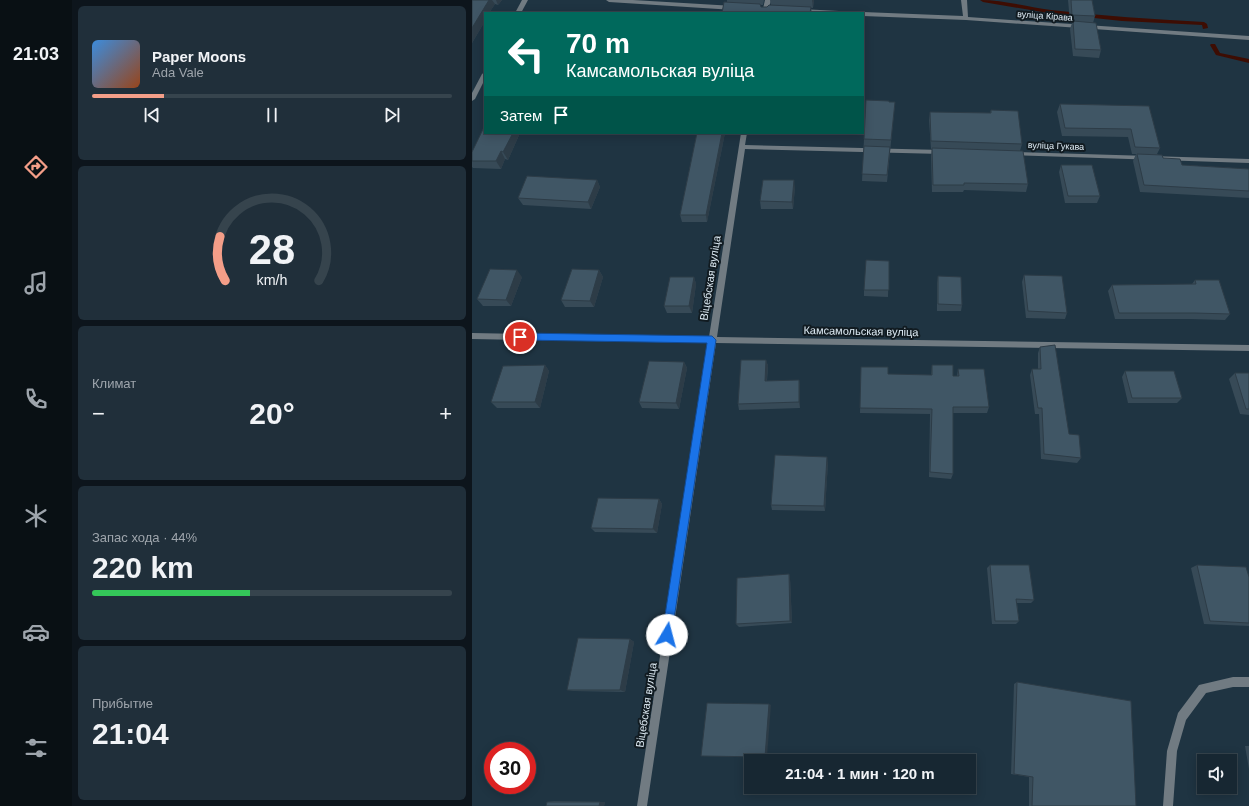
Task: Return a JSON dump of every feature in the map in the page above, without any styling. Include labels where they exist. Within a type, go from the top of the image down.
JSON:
[{"type":"street","points":[[519,12],[525,0]]},
{"type":"street","points":[[609,0],[742,8]]},
{"type":"street","points":[[765,11],[768,0]]},
{"type":"street","points":[[964,0],[966,18]]},
{"type":"street","points":[[758,9],[765,11],[773,10]]},
{"type":"street","points":[[795,11],[817,12]]},
{"type":"street","name":"вуліца Кірава","points":[[864,14],[966,18],[1249,38]]},
{"type":"street","points":[[472,98],[484,76]]},
{"type":"street","name":"Віцебская вуліца","points":[[642,806],[744,134]]},
{"type":"street","points":[[742,147],[948,153]]},
{"type":"street","name":"вуліца Гукава","points":[[1003,154],[1249,161]]},
{"type":"street","name":"Камсамольская вуліца","points":[[472,336],[1249,348]]},
{"type":"street","points":[[1168,806],[1172,752],[1182,717],[1203,689],[1234,682],[1249,682]]},
{"type":"building","points":[[472,0],[489,0],[472,28]]},
{"type":"building","points":[[1071,0],[1092,0],[1095,16],[1072,15]]},
{"type":"building","points":[[724,2],[760,4],[761,7],[767,7],[769,5],[811,7],[810,12],[722,12]]},
{"type":"building","points":[[1073,21],[1096,23],[1101,50],[1075,49]]},
{"type":"building","points":[[866,100],[895,102],[891,140],[864,139]]},
{"type":"building","points":[[1060,104],[1149,106],[1160,148],[1135,147],[1131,129],[1065,128]]},
{"type":"building","points":[[991,110],[1018,111],[1022,144],[931,141],[930,112],[991,113]]},
{"type":"building","points":[[484,127],[484,134],[512,134],[503,152],[501,151],[496,161],[472,161],[472,152]]},
{"type":"building","points":[[697,134],[722,134],[706,215],[680,215]]},
{"type":"building","points":[[864,146],[890,147],[887,175],[862,174]]},
{"type":"building","points":[[932,148],[1023,151],[1028,184],[964,183],[964,185],[933,185]]},
{"type":"building","points":[[1137,154],[1162,155],[1163,158],[1180,159],[1182,165],[1249,169],[1249,191],[1144,185]]},
{"type":"building","points":[[1061,165],[1092,165],[1100,196],[1068,196]]},
{"type":"building","points":[[527,176],[597,180],[588,202],[518,198]]},
{"type":"building","points":[[763,180],[794,180],[792,202],[760,201]]},
{"type":"building","points":[[866,260],[889,261],[889,290],[864,290]]},
{"type":"building","points":[[490,269],[517,270],[506,300],[477,299]]},
{"type":"building","points":[[572,269],[599,270],[590,301],[561,300]]},
{"type":"building","points":[[1024,275],[1062,276],[1067,313],[1028,311]]},
{"type":"building","points":[[938,276],[961,277],[962,305],[938,304]]},
{"type":"building","points":[[670,277],[694,277],[689,306],[664,306]]},
{"type":"building","points":[[1195,280],[1219,280],[1230,314],[1119,313],[1112,285],[1196,284]]},
{"type":"building","points":[[1055,345],[1069,434],[1079,435],[1081,458],[1044,454],[1042,408],[1038,408],[1032,369],[1041,369],[1040,347]]},
{"type":"building","points":[[741,360],[766,360],[765,381],[799,380],[799,402],[738,404]]},
{"type":"building","points":[[649,361],[684,362],[676,403],[639,402]]},
{"type":"building","points":[[545,365],[535,402],[491,402],[503,366]]},
{"type":"building","points":[[932,365],[953,365],[953,376],[959,376],[958,369],[984,369],[989,407],[953,407],[953,474],[930,472],[932,409],[860,408],[861,367],[888,367],[888,374],[932,375]]},
{"type":"building","points":[[1125,371],[1174,371],[1182,398],[1132,398]]},
{"type":"building","points":[[1235,373],[1249,373],[1249,409],[1246,409]]},
{"type":"building","points":[[775,455],[827,457],[824,506],[771,505]]},
{"type":"building","points":[[598,498],[659,499],[653,529],[591,528]]},
{"type":"building","points":[[990,565],[1029,565],[1034,600],[1016,599],[1019,621],[995,621]]},
{"type":"building","points":[[1197,565],[1246,567],[1249,577],[1249,623],[1210,621]]},
{"type":"building","points":[[789,574],[790,621],[736,624],[737,578]]},
{"type":"building","points":[[578,638],[630,639],[620,690],[567,690]]},
{"type":"building","points":[[1017,682],[1131,701],[1136,806],[1032,806],[1033,777],[1014,774]]},
{"type":"building","points":[[707,703],[769,704],[765,754],[744,754],[744,757],[701,756]]},
{"type":"building","points":[[547,802],[600,802],[599,806],[546,806]]},
{"type":"waterway","points":[[983,0],[1048,11],[1122,19],[1204,24],[1205,28]]},
{"type":"waterway","points":[[1213,45],[1218,54],[1249,61]]},
{"type":"route","points":[[520,337],[712,340],[667,635]]}]
